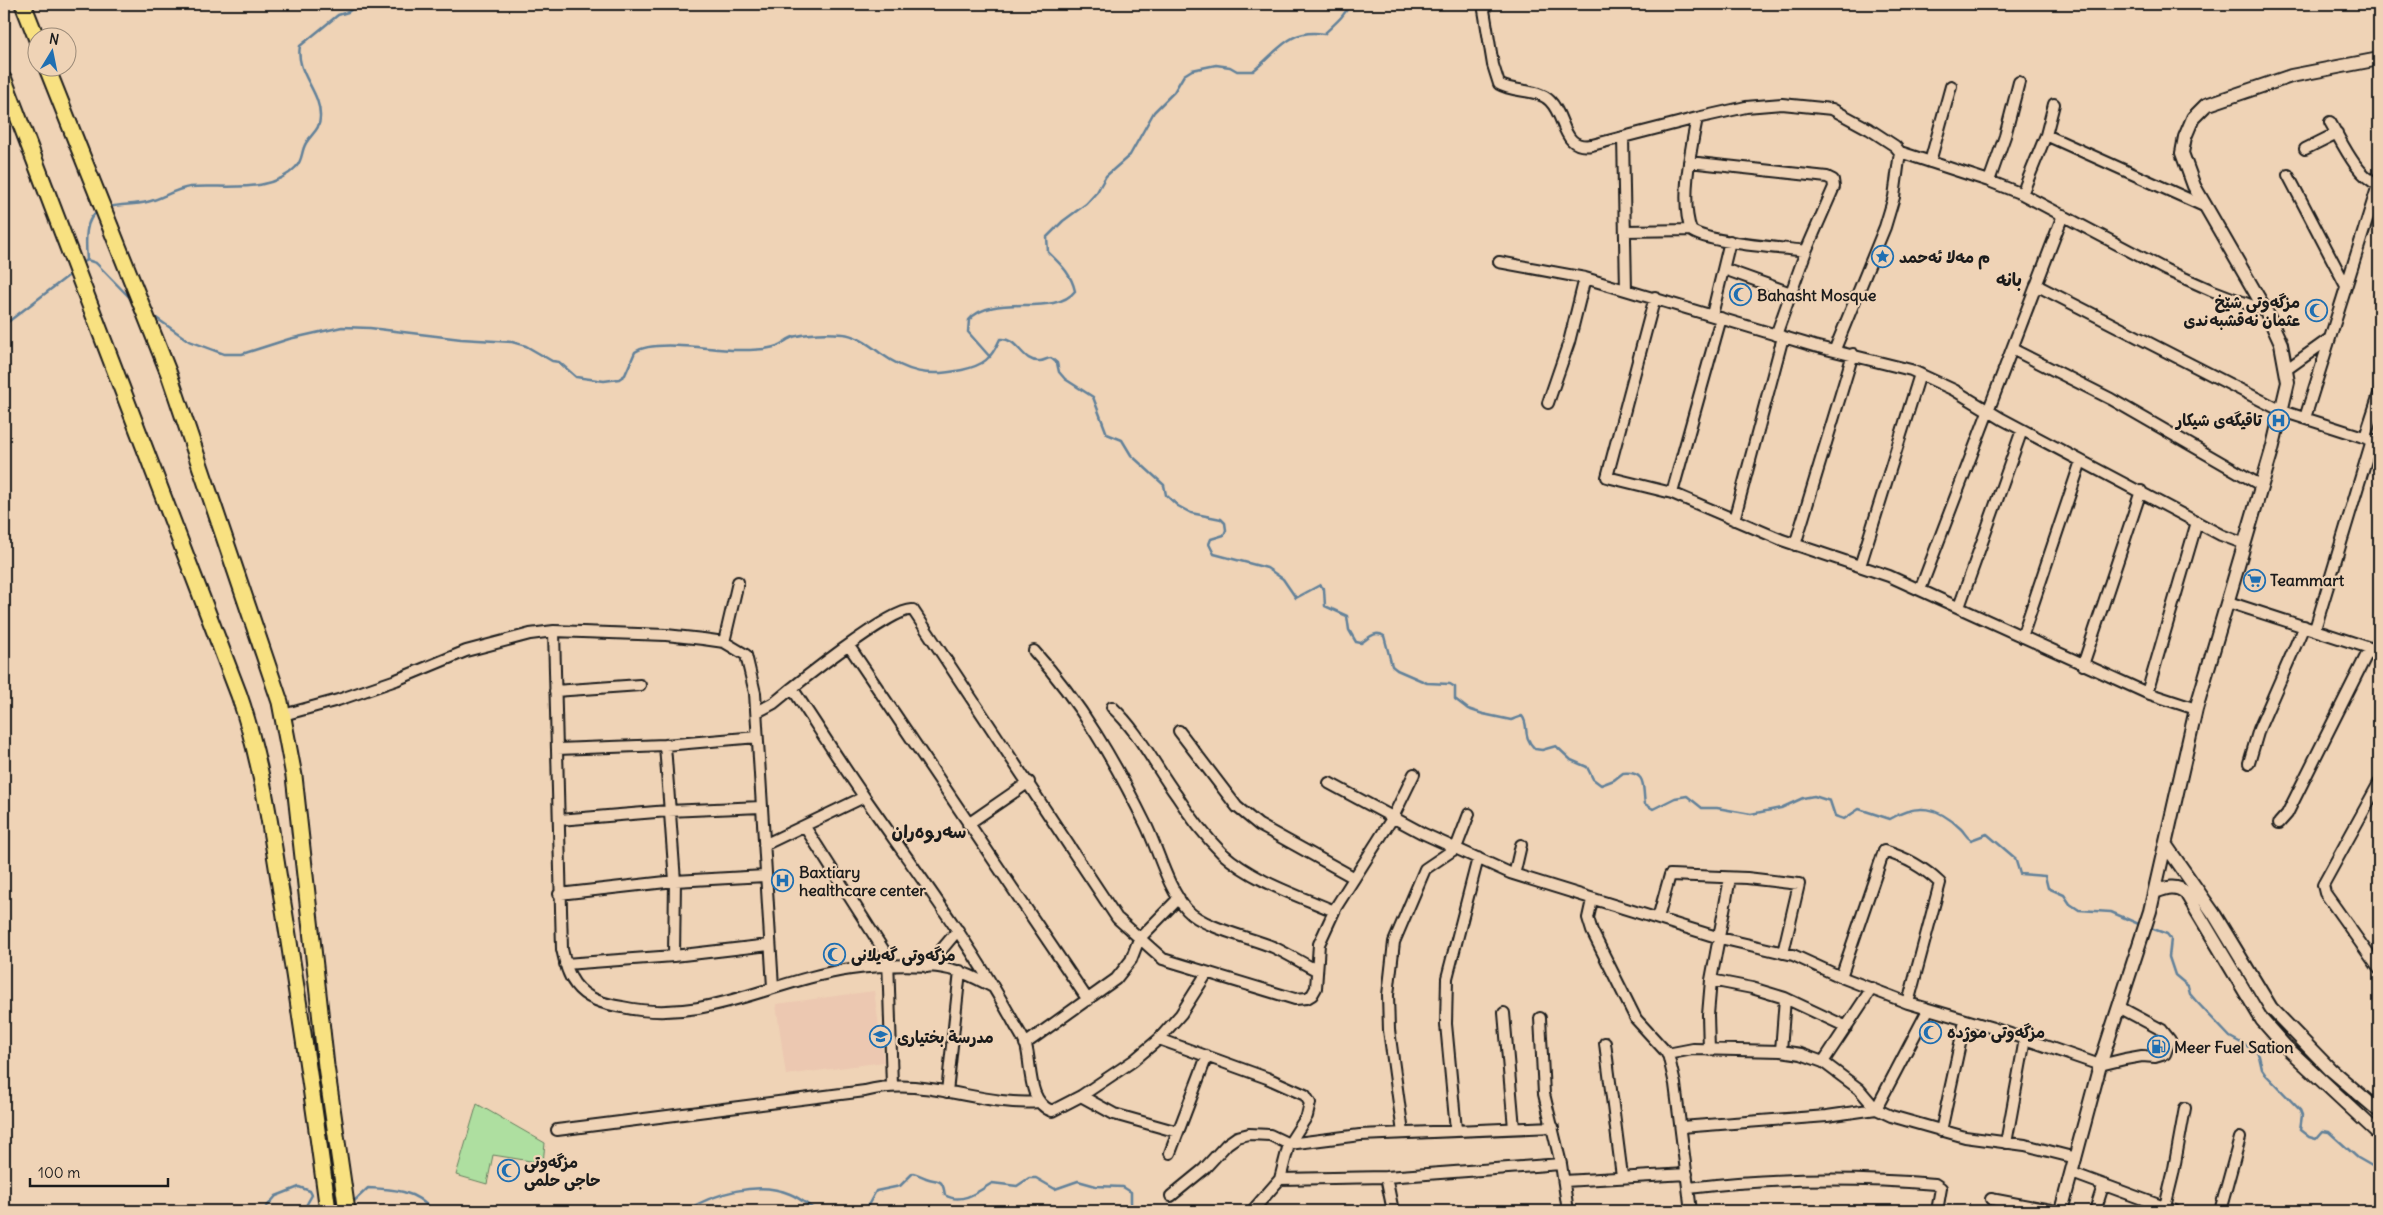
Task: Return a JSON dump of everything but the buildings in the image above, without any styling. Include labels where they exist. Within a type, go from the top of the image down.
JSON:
[{"type":"main road","points":[[23,4],[32,28]]},
{"type":"main road","points":[[51,78],[169,374],[270,670],[283,715],[294,776],[326,1066],[347,1211]]},
{"type":"main road","points":[[4,80],[239,695],[253,738],[267,805],[309,1066],[328,1211]]},
{"type":"main road","points":[[309,1066],[326,1066]]},
{"type":"street","points":[[1483,4],[1493,66],[1499,84],[1505,88],[1543,96],[1551,102],[1569,138],[1575,144],[1582,146],[1746,107],[1782,104],[1832,109],[1869,129],[1895,146],[1900,152],[2022,194],[2166,270],[2211,290],[2266,310]]},
{"type":"street","points":[[2061,1211],[2100,1066],[2155,892],[2196,709],[2262,486],[2288,382],[2281,344],[2266,310],[2194,186],[2182,153],[2185,137],[2193,118],[2206,106],[2292,76],[2379,59]]},
{"type":"street","points":[[1988,181],[2005,136],[2019,82]]},
{"type":"street","points":[[1930,162],[1951,86]]},
{"type":"street","points":[[2022,194],[2046,134],[2054,104]]},
{"type":"street","points":[[1691,230],[1688,209],[1689,162],[1690,148],[1697,118]]},
{"type":"street","points":[[2305,418],[2379,185],[2366,179],[2330,122]]},
{"type":"street","points":[[2046,134],[2206,207]]},
{"type":"street","points":[[2305,149],[2337,134]]},
{"type":"street","points":[[1623,137],[1626,290]]},
{"type":"street","points":[[1835,349],[1887,220],[1894,198],[1900,152]]},
{"type":"street","points":[[1689,162],[1827,177],[1833,180],[1834,187],[1806,251],[1791,293],[1734,520]]},
{"type":"street","points":[[2288,175],[2346,286]]},
{"type":"street","points":[[1920,590],[2063,215]]},
{"type":"street","points":[[1625,231],[1691,230],[1702,236],[1806,251]]},
{"type":"street","points":[[1672,493],[1716,317],[1730,241]]},
{"type":"street","points":[[1499,262],[1586,278],[1655,297],[1780,336],[1835,349],[1920,374],[1954,390],[2022,430],[2081,461],[2198,522],[2245,544]]},
{"type":"street","points":[[1724,269],[1791,293]]},
{"type":"street","points":[[1548,403],[1586,278]]},
{"type":"street","points":[[2036,286],[2282,411],[2372,440]]},
{"type":"street","points":[[1655,297],[1607,477],[1672,493],[1795,545],[1860,566],[1959,607],[2147,692],[2196,709]]},
{"type":"street","points":[[2287,369],[2329,339]]},
{"type":"street","points":[[2012,349],[2111,399],[2262,486]]},
{"type":"street","points":[[1795,545],[1853,354]]},
{"type":"street","points":[[1860,566],[1920,374]]},
{"type":"street","points":[[2315,629],[2372,440],[2379,394]]},
{"type":"street","points":[[1959,607],[2022,430]]},
{"type":"street","points":[[2022,637],[2081,461]]},
{"type":"street","points":[[2083,664],[2141,491]]},
{"type":"street","points":[[2147,692],[2198,522]]},
{"type":"street","points":[[724,642],[738,582]]},
{"type":"street","points":[[2228,602],[2376,650]]},
{"type":"street","points":[[757,712],[774,703],[886,620],[908,609],[913,610],[1029,782],[1117,918],[1163,959],[1294,999],[1307,998],[1312,995],[1316,988],[1316,970],[1320,944],[1334,911],[1353,877],[1393,817],[1414,774]]},
{"type":"street","points":[[2249,763],[2259,729],[2304,626]]},
{"type":"street","points":[[554,631],[559,894],[562,949],[575,984],[586,995],[605,1004],[636,1010],[693,1010],[725,1004],[812,976],[852,969],[889,967],[927,967],[960,971],[991,986]]},
{"type":"street","points":[[283,715],[338,700],[388,683],[466,651],[530,634],[554,631],[666,634],[724,642],[746,654],[757,712],[769,945],[773,987]]},
{"type":"street","points":[[2278,823],[2287,814],[2366,656],[2376,650],[2379,640]]},
{"type":"street","points":[[849,646],[1088,1000]]},
{"type":"street","points":[[1034,651],[1061,681],[1087,717],[1122,776],[1179,898],[1188,911],[1206,924],[1274,948],[1316,970]]},
{"type":"street","points":[[555,691],[640,685]]},
{"type":"street","points":[[792,688],[864,797],[958,930],[1026,1044],[1039,1102],[1045,1109],[1052,1111],[1081,1096],[1133,1061],[1159,1039],[1181,1014],[1207,974]]},
{"type":"street","points":[[1112,707],[1129,724],[1177,797],[1222,852],[1242,868],[1285,890],[1334,911]]},
{"type":"street","points":[[1179,731],[1238,806],[1259,825],[1353,877]]},
{"type":"street","points":[[557,748],[665,745],[757,737]]},
{"type":"street","points":[[665,745],[668,811],[675,881],[674,956]]},
{"type":"street","points":[[968,824],[1029,782]]},
{"type":"street","points":[[1329,783],[1393,817],[1510,873],[1592,900],[1658,918],[1720,938],[1783,953],[1811,962],[1841,977],[1908,1003],[2025,1039],[2100,1066],[2125,1059],[2142,1056],[2156,1058],[2165,1054],[2170,1040],[2162,1030],[2118,1007]]},
{"type":"street","points":[[2379,783],[2323,885],[2325,893],[2379,969]]},
{"type":"street","points":[[764,846],[864,797]]},
{"type":"street","points":[[559,820],[668,811],[761,807]]},
{"type":"street","points":[[1403,1132],[1389,1030],[1390,964],[1394,942],[1425,869],[1456,848],[1469,814]]},
{"type":"street","points":[[805,827],[888,957],[892,1086]]},
{"type":"street","points":[[2165,844],[2190,890],[2221,956],[2262,1020],[2285,1046],[2379,1134]]},
{"type":"street","points":[[1510,873],[1514,871],[1522,845]]},
{"type":"street","points":[[1841,977],[1884,851],[1903,856],[1918,864],[1940,883],[1908,1003]]},
{"type":"street","points":[[1456,1130],[1446,1024],[1447,978],[1478,858]]},
{"type":"street","points":[[559,894],[675,881],[765,876]]},
{"type":"street","points":[[1658,918],[1670,876],[1730,878],[1799,884],[1783,953]]},
{"type":"street","points":[[1709,1050],[1708,1015],[1711,980],[1730,878]]},
{"type":"street","points":[[2155,892],[2173,887],[2190,890],[2271,1008],[2330,1068],[2379,1111]]},
{"type":"street","points":[[1026,1044],[1116,979],[1132,960],[1139,939],[1179,898]]},
{"type":"street","points":[[1592,900],[1588,918],[1592,932],[1636,1019],[1667,1054],[1675,1084],[1691,1211]]},
{"type":"street","points":[[927,967],[958,930]]},
{"type":"street","points":[[566,964],[674,956],[769,945]]},
{"type":"street","points":[[947,1092],[960,971]]},
{"type":"street","points":[[1711,980],[1752,988],[1785,998],[1846,1027]]},
{"type":"street","points":[[1824,1062],[1872,988]]},
{"type":"street","points":[[1781,1051],[1785,998]]},
{"type":"street","points":[[1876,1109],[1928,1010]]},
{"type":"street","points":[[1504,1013],[1514,1128]]},
{"type":"street","points":[[1540,1018],[1544,1094],[1561,1164],[1568,1211]]},
{"type":"street","points":[[1941,1131],[1965,1021]]},
{"type":"street","points":[[1159,1039],[1305,1095],[1310,1103],[1308,1116],[1289,1144],[1280,1179],[1252,1211]]},
{"type":"street","points":[[2006,1142],[2025,1039]]},
{"type":"street","points":[[1605,1044],[1622,1176]]},
{"type":"street","points":[[1667,1054],[1693,1049],[1781,1051],[1801,1054],[1824,1062],[1859,1089],[1876,1109],[1899,1118],[1965,1137],[2006,1142],[2076,1158]]},
{"type":"street","points":[[1170,1153],[1207,1056]]},
{"type":"street","points":[[557,1130],[892,1086],[947,1092],[1005,1102],[1039,1102]]},
{"type":"street","points":[[1081,1096],[1114,1114],[1178,1132]]},
{"type":"street","points":[[2072,1174],[2168,1210],[2185,1108]]},
{"type":"street","points":[[1681,1127],[1827,1116],[1876,1109]]},
{"type":"street","points":[[1172,1196],[1204,1169],[1227,1144],[1249,1134],[1270,1135],[1289,1144],[1360,1135],[1403,1132],[1553,1127]]},
{"type":"street","points":[[2220,1211],[2240,1138]]},
{"type":"street","points":[[1280,1179],[1386,1177],[1561,1164]]},
{"type":"street","points":[[1564,1181],[1622,1176],[1687,1174]]},
{"type":"street","points":[[1386,1177],[1393,1211]]},
{"type":"street","points":[[1689,1188],[1753,1180],[1846,1180],[1936,1184],[1941,1188],[1937,1211]]},
{"type":"street","points":[[2096,1211],[2103,1186]]},
{"type":"street","points":[[1991,1199],[2056,1211]]},
{"type":"shaded area","points":[[874,991],[884,1062],[786,1075],[776,1004]]},
{"type":"green space","points":[[477,1104],[545,1143],[543,1163],[493,1155],[487,1184],[456,1175]]},
{"type":"waterway","points":[[109,207],[147,202],[190,187],[260,185],[273,182],[285,176],[298,164],[304,146],[320,121],[317,99],[301,65],[299,56],[300,46],[338,15],[348,12],[359,4]]},
{"type":"waterway","points":[[990,357],[968,332],[969,320],[979,312],[992,307],[1053,303],[1066,299],[1075,291],[1068,274],[1048,252],[1047,237],[1063,221],[1086,204],[1097,192],[1106,176],[1130,155],[1154,112],[1174,92],[1184,75],[1192,70],[1216,65],[1230,67],[1237,71],[1253,71],[1292,38],[1312,33],[1324,34],[1342,17],[1350,4]]},
{"type":"waterway","points":[[87,260],[86,240],[88,226],[90,220],[99,211]]},
{"type":"waterway","points":[[81,263],[87,260],[96,263],[133,301]]},
{"type":"waterway","points":[[4,325],[72,273]]},
{"type":"waterway","points":[[152,315],[189,341],[224,354],[242,354],[289,339],[342,327],[370,328],[461,339],[512,342],[526,346],[552,361],[559,362],[576,377],[604,381],[619,379],[625,375],[635,352],[654,346],[667,345],[755,350],[772,348],[791,338],[802,335],[820,333],[843,334],[863,341],[890,360],[909,369],[919,372],[939,373],[976,366],[990,356],[1000,339],[1006,339],[1034,361],[1051,358],[1057,363],[1059,372],[1065,379],[1093,397],[1107,434],[1122,440],[1131,455],[1164,485],[1166,495],[1178,506],[1191,513],[1221,519],[1225,523],[1226,530],[1224,535],[1211,539],[1209,544],[1214,554],[1267,568],[1283,579],[1296,598],[1320,585],[1324,589],[1325,606],[1347,616],[1349,630],[1356,642],[1361,643],[1372,635],[1381,634],[1384,636],[1392,666],[1397,670],[1427,683],[1450,684],[1455,687],[1455,699],[1468,709],[1511,720],[1522,716],[1528,739],[1535,749],[1542,750],[1556,746],[1571,760],[1587,767],[1593,779],[1601,785],[1614,780],[1623,773],[1637,775],[1642,782],[1645,804],[1653,809],[1675,798],[1687,796],[1702,808],[1717,808],[1751,814],[1781,808],[1803,798],[1814,796],[1830,801],[1835,816],[1844,819],[1859,809],[1890,819],[1909,811],[1927,809],[1944,815],[1971,840],[1987,834],[2015,858],[2020,874],[2045,876],[2048,888],[2064,895],[2070,904],[2079,910],[2111,912],[2141,925]]},
{"type":"waterway","points":[[2148,927],[2167,934],[2171,939],[2169,957],[2175,975],[2188,986],[2190,994],[2196,1001],[2230,1037],[2256,1051],[2262,1069],[2267,1076],[2300,1110],[2302,1115],[2300,1130],[2309,1137],[2316,1139],[2323,1131],[2329,1132],[2358,1158],[2379,1170]]},
{"type":"waterway","points":[[854,1211],[866,1209],[876,1191],[900,1186],[913,1173],[939,1181],[945,1195],[957,1199],[969,1196],[992,1183],[1017,1186],[1029,1178],[1036,1178],[1055,1189],[1078,1181],[1096,1186],[1123,1187],[1131,1192],[1131,1211]]},
{"type":"waterway","points":[[263,1211],[276,1196],[299,1187],[310,1191],[312,1195],[303,1211]]},
{"type":"waterway","points":[[352,1203],[368,1188],[386,1189],[411,1195],[426,1204],[432,1211]]},
{"type":"waterway","points":[[685,1211],[722,1194],[764,1188],[790,1194],[816,1211]]},
{"type":"waterway","points":[[482,1211],[490,1211]]},
{"type":"place","name":"م مەلا ئەحمد","points":[[1883,257]]},
{"type":"place","name":"Bahasht Mosque","points":[[1741,295]]},
{"type":"place","name":"مزگەوتی شێخ عثمان نەقشبەندی","points":[[2316,311]]},
{"type":"place","name":"تاقیگەی شیکار","points":[[2278,420]]},
{"type":"place","name":"Teammart","points":[[2254,580]]},
{"type":"place","name":"Baxtiary healthcare center","points":[[783,881]]},
{"type":"place","name":"مزگەوتی گەیلانی","points":[[835,955]]},
{"type":"place","name":"مزگەوتی موژدە","points":[[1931,1032]]},
{"type":"place","name":"مدرسة بختيارى","points":[[881,1037]]},
{"type":"place","name":"Meer Fuel Sation","points":[[2158,1047]]},
{"type":"place","name":"مزگەوتی حاجی حلمی","points":[[508,1171]]},
{"type":"district","name":"بانە","points":[[2009,280]]},
{"type":"district","name":"سەروەران","points":[[929,832]]}]
